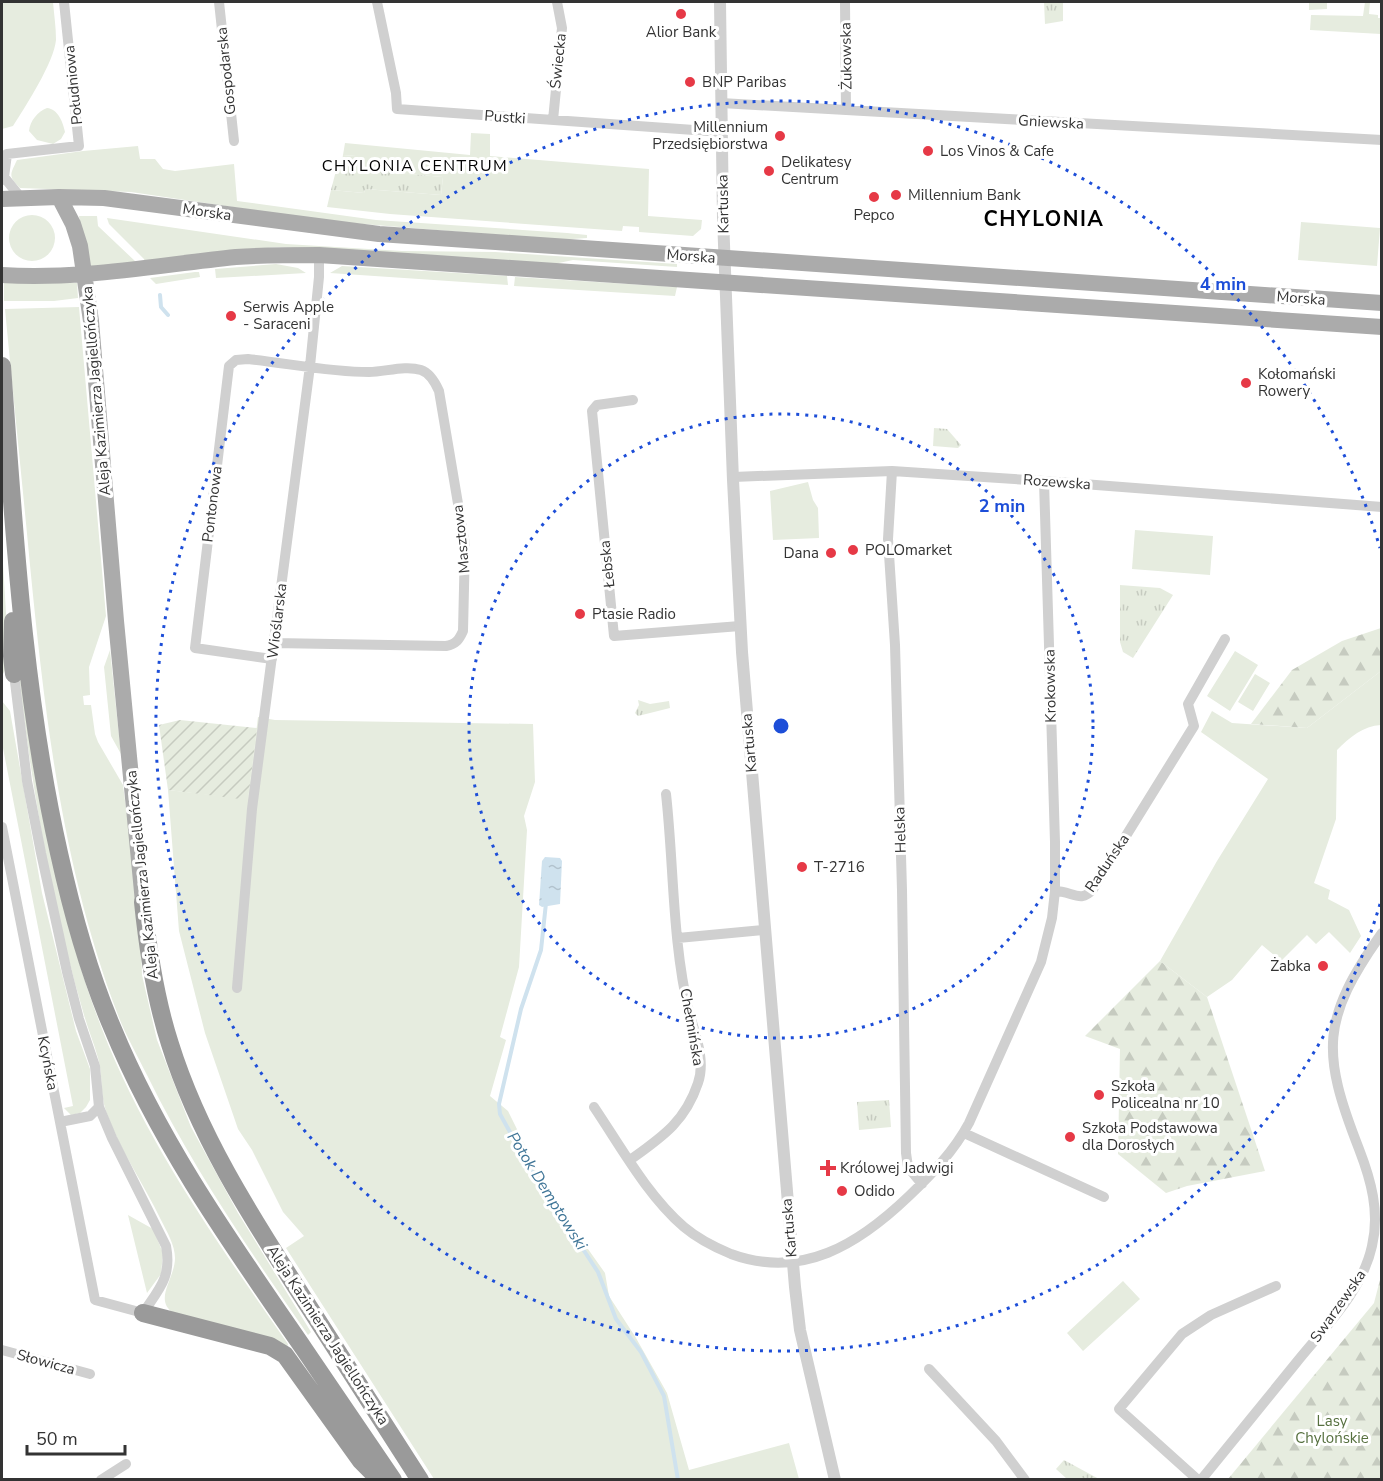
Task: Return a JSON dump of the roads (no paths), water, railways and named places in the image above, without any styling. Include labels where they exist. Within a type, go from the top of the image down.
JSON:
[{"type":"highway","name":"Aleja Kazimierza Jagiellończyka","points":[[2,366],[31,701],[55,835],[72,908],[97,989],[112,1029],[148,1106],[210,1212],[393,1479]]},
{"type":"highway","points":[[14,674],[13,622],[20,593]]},
{"type":"highway","name":"Aleja Kazimierza Jagiellończyka","points":[[143,902],[151,967],[164,1022],[182,1077],[207,1135],[279,1260],[420,1479]]},
{"type":"highway","points":[[143,1313],[270,1346],[285,1355],[361,1461],[381,1479]]},
{"type":"main road","name":"Morska","points":[[7,201],[59,196],[114,199],[379,234],[1382,303]]},
{"type":"main road","name":"Aleja Kazimierza Jagiellończyka","points":[[59,196],[73,224],[85,275],[143,902]]},
{"type":"main road","name":"Morska","points":[[2,274],[85,275],[237,257],[319,255],[1382,327]]},
{"type":"street","name":"Południowa","points":[[7,201],[3,178],[7,154],[79,146],[63,2]]},
{"type":"street","name":"Gospodarska","points":[[219,2],[234,141]]},
{"type":"street","name":"Pustki","points":[[377,2],[396,93],[397,109],[722,132]]},
{"type":"street","name":"Świecka","points":[[552,120],[562,28],[557,2]]},
{"type":"street","name":"Kartuska","points":[[720,2],[725,258],[733,477],[740,626],[763,930],[800,1330],[835,1479]]},
{"type":"street","name":"Żukowska","points":[[845,2],[846,110]]},
{"type":"street","name":"Gniewska","points":[[722,103],[1382,140]]},
{"type":"street","name":"Wioślarska","points":[[237,988],[252,809],[310,366],[319,278],[319,255]]},
{"type":"street","name":"Pontonowa","points":[[272,659],[195,648],[228,370],[232,363],[248,358],[310,366]]},
{"type":"street","name":"Masztowa","points":[[274,643],[446,646],[460,639],[463,631],[465,545],[436,384],[422,370],[369,372],[310,366]]},
{"type":"street","name":"Łebska","points":[[633,400],[597,405],[592,411],[614,636],[740,626]]},
{"type":"street","name":"Rozewska","points":[[733,477],[892,471],[1382,507]]},
{"type":"street","name":"Helska","points":[[892,471],[888,539],[894,635],[902,902],[906,1154],[908,1167],[922,1184]]},
{"type":"street","name":"Krokowska","points":[[1044,481],[1055,891]]},
{"type":"street","name":"Raduńska","points":[[1055,891],[1067,891],[1081,897],[1088,895],[1093,889],[1194,726],[1188,704],[1225,639]]},
{"type":"street","points":[[14,674],[27,781],[42,859],[79,1019],[95,1066],[99,1107],[166,1246],[169,1261],[165,1279],[143,1313]]},
{"type":"street","name":"Chełmińska","points":[[630,1160],[673,1128],[683,1116],[699,1077],[700,1054],[684,986],[678,938],[666,794]]},
{"type":"street","name":"Kcyńska","points":[[2,827],[95,1300],[143,1313]]},
{"type":"street","points":[[594,1107],[661,1204],[684,1227],[719,1249],[763,1263],[816,1258],[848,1244],[874,1228],[922,1184],[939,1167],[964,1133],[1039,968],[1050,930],[1055,891]]},
{"type":"street","points":[[678,938],[763,930]]},
{"type":"street","name":"Swarzewska","points":[[1276,1286],[1211,1315],[1182,1334],[1119,1409],[1199,1479],[1337,1313],[1367,1266],[1375,1223],[1374,1199],[1366,1168],[1339,1094],[1332,1047],[1338,1008],[1361,962],[1382,933]]},
{"type":"street","points":[[60,1122],[90,1116],[99,1107]]},
{"type":"street","points":[[964,1133],[1104,1197]]},
{"type":"street","name":"Słowicza","points":[[2,1350],[90,1374]]},
{"type":"street","points":[[929,1369],[990,1434],[1025,1479]]},
{"type":"street","points":[[101,1479],[126,1464]]},
{"type":"water","points":[[545,857],[560,858],[562,861],[560,904],[542,907],[539,905],[542,861]]},
{"type":"waterway","name":"Potok Demptowski","points":[[160,295],[161,307],[168,315]]},
{"type":"waterway","name":"Potok Demptowski","points":[[546,903],[541,950],[521,1009],[499,1104],[500,1114],[531,1170],[598,1272],[616,1319],[641,1352],[664,1396],[678,1480]]},
{"type":"place","name":"Alior Bank","points":[[681,14]]},
{"type":"place","name":"BNP Paribas","points":[[690,82]]},
{"type":"place","name":"Millennium Przedsiębiorstwa","points":[[780,136]]},
{"type":"place","name":"Los Vinos & Cafe","points":[[928,151]]},
{"type":"place","name":"Delikatesy Centrum","points":[[769,171]]},
{"type":"place","name":"Millennium Bank","points":[[896,195]]},
{"type":"place","name":"Pepco","points":[[874,197]]},
{"type":"place","name":"Serwis Apple - Saraceni","points":[[231,316]]},
{"type":"place","name":"Kołomański Rowery","points":[[1246,383]]},
{"type":"place","name":"POLOmarket","points":[[853,550]]},
{"type":"place","name":"Dana","points":[[831,553]]},
{"type":"place","name":"Ptasie Radio","points":[[580,614]]},
{"type":"place","name":"T-2716","points":[[802,867]]},
{"type":"place","name":"Żabka","points":[[1323,966]]},
{"type":"place","name":"Szkoła Policealna nr 10","points":[[1099,1095]]},
{"type":"place","name":"Szkoła Podstawowa dla Dorosłych","points":[[1070,1137]]},
{"type":"place","name":"Królowej Jadwigi","points":[[828,1168]]},
{"type":"place","name":"Odido","points":[[842,1191]]},
{"type":"district","name":"CHYLONIA CENTRUM","points":[[415,166]]},
{"type":"district","name":"CHYLONIA","points":[[1044,219]]},
{"type":"park label","name":"Lasy Chylońskie","points":[[1332,1430]]}]
